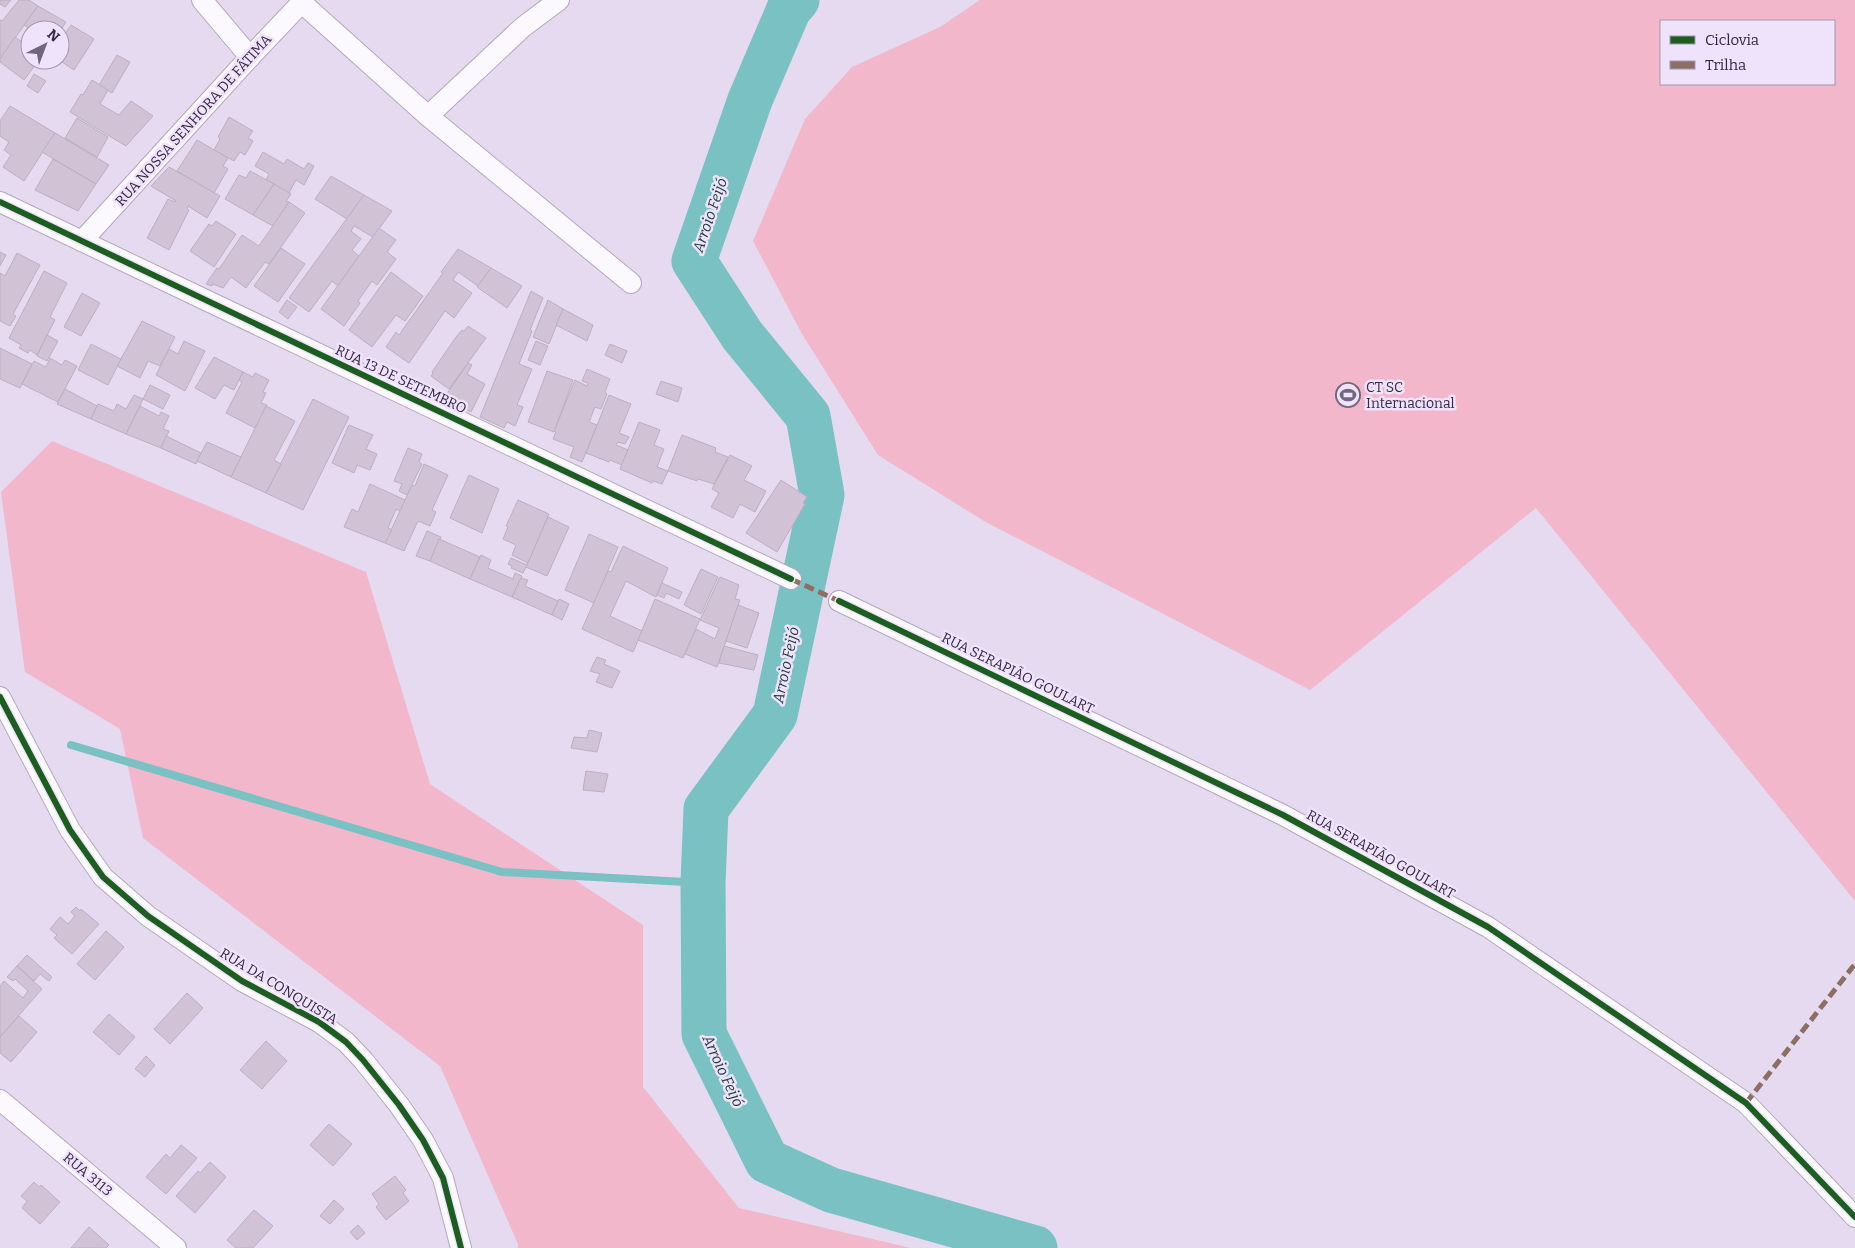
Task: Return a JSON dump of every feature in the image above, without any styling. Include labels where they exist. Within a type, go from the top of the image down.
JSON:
[{"type":"street","points":[[202,0],[250,57]]},
{"type":"street","points":[[428,116],[523,27],[560,0]]},
{"type":"street","points":[[303,1],[428,116],[631,283]]},
{"type":"street","name":"RUA NOSSA SENHORA DE FÁTIMA","points":[[82,241],[303,1]]},
{"type":"street","name":"RUA 13 DE SETEMBRO","points":[[0,202],[792,579]]},
{"type":"street","name":"RUA SERAPIÃO GOULART","points":[[839,601],[1282,815],[1488,927],[1746,1103],[1855,1217]]},
{"type":"street","name":"RUA DA CONQUISTA","points":[[0,697],[70,830],[103,877],[148,916],[242,981],[319,1022],[346,1042],[363,1060],[399,1105],[427,1148],[443,1178],[461,1248]]},
{"type":"street","name":"RUA 3113","points":[[0,1100],[176,1248]]},
{"type":"shaded area","name":"CT SC Internacional","points":[[980,0],[1855,0],[1855,901],[1536,508],[1310,690],[984,521],[878,455],[802,334],[753,241],[805,119],[852,67],[940,27]]},
{"type":"shaded area","points":[[52,441],[366,572],[430,784],[643,925],[643,1087],[739,1208],[911,1248],[518,1248],[518,1244],[440,1066],[143,838],[120,729],[25,672],[1,492]]},
{"type":"building","points":[[0,0],[11,0],[5,7],[0,4]]},
{"type":"building","points":[[19,0],[29,0],[38,6],[28,20],[20,20],[20,31],[0,59],[0,20],[2,21]]},
{"type":"building","points":[[38,6],[62,20],[28,20]]},
{"type":"building","points":[[71,25],[94,39],[74,70],[70,67]]},
{"type":"building","points":[[15,37],[20,41],[20,70],[32,70],[24,80],[0,62],[0,59]]},
{"type":"building","points":[[117,55],[130,62],[112,93],[99,85]]},
{"type":"building","points":[[34,74],[46,81],[38,93],[27,86]]},
{"type":"building","points":[[92,80],[108,90],[100,104],[119,115],[131,101],[153,116],[126,146],[70,112]]},
{"type":"building","points":[[10,106],[55,133],[24,181],[3,167],[11,155],[4,150],[9,142],[0,136],[0,121]]},
{"type":"building","points":[[229,117],[253,131],[248,138],[253,141],[245,155],[240,152],[234,161],[214,150],[220,139],[218,137]]},
{"type":"building","points":[[77,118],[108,137],[97,157],[65,138]]},
{"type":"building","points":[[55,133],[109,165],[96,184],[42,152]]},
{"type":"building","points":[[197,140],[228,158],[223,166],[228,169],[214,193],[177,171]]},
{"type":"building","points":[[263,152],[284,164],[287,159],[304,169],[308,163],[314,166],[304,185],[296,180],[289,193],[266,180],[269,174],[255,166]]},
{"type":"building","points":[[53,159],[96,184],[78,211],[35,190]]},
{"type":"building","points":[[169,167],[220,196],[207,218],[188,206],[187,209],[189,210],[169,250],[147,238],[168,199],[176,201],[151,186]]},
{"type":"building","points":[[250,171],[274,184],[253,215],[225,199],[239,175],[246,178]]},
{"type":"building","points":[[331,176],[364,195],[347,219],[315,199]]},
{"type":"building","points":[[274,184],[291,194],[286,201],[289,202],[273,226],[253,215]]},
{"type":"building","points":[[364,195],[392,211],[373,237],[354,226],[351,231],[361,239],[352,250],[359,256],[338,286],[332,281],[309,312],[289,298]]},
{"type":"building","points":[[289,202],[305,213],[269,264],[265,262],[246,288],[231,277],[223,288],[213,284],[212,286],[206,284],[217,268],[219,269],[242,235],[259,246]]},
{"type":"building","points":[[216,221],[236,234],[214,267],[190,251],[209,224],[212,226]]},
{"type":"building","points":[[379,228],[396,240],[387,252],[396,259],[377,285],[372,281],[344,326],[321,309]]},
{"type":"building","points":[[281,248],[305,264],[278,302],[254,286]]},
{"type":"building","points":[[458,249],[491,268],[478,286],[458,272],[453,280],[472,293],[454,318],[445,311],[409,363],[386,347],[396,332],[399,335]]},
{"type":"building","points":[[0,252],[6,255],[0,266]]},
{"type":"building","points":[[17,253],[40,265],[13,314],[16,316],[10,326],[0,321],[0,273],[5,276]]},
{"type":"building","points":[[491,268],[522,286],[507,308],[477,287]]},
{"type":"building","points":[[44,271],[67,283],[50,317],[55,320],[37,355],[30,350],[28,353],[19,348],[21,345],[9,338]]},
{"type":"building","points":[[391,272],[423,296],[405,321],[396,315],[372,347],[349,330]]},
{"type":"building","points":[[531,291],[543,298],[519,364],[532,369],[517,405],[523,407],[515,426],[507,422],[504,428],[480,417]]},
{"type":"building","points":[[82,293],[100,303],[81,336],[64,327]]},
{"type":"building","points":[[287,300],[297,307],[288,319],[279,312]]},
{"type":"building","points":[[548,300],[563,309],[549,344],[533,337]]},
{"type":"building","points":[[563,309],[593,325],[587,341],[556,325]]},
{"type":"building","points":[[142,321],[175,337],[160,366],[148,361],[140,378],[117,366]]},
{"type":"building","points":[[468,326],[486,338],[449,389],[431,376],[432,372],[456,337]]},
{"type":"building","points":[[47,335],[58,341],[47,361],[37,356]]},
{"type":"building","points":[[184,341],[205,351],[185,391],[156,375],[169,349],[178,354]]},
{"type":"building","points":[[536,341],[548,346],[540,365],[528,360]]},
{"type":"building","points":[[91,344],[121,359],[108,385],[78,370]]},
{"type":"building","points":[[610,344],[627,351],[622,363],[605,355]]},
{"type":"building","points":[[0,348],[32,364],[20,388],[0,379]]},
{"type":"building","points":[[214,357],[243,372],[234,390],[224,385],[215,399],[195,388]]},
{"type":"building","points":[[50,358],[62,365],[65,360],[77,366],[58,402],[22,384],[34,361],[46,367]]},
{"type":"building","points":[[468,363],[472,365],[467,374],[485,384],[471,412],[444,398]]},
{"type":"building","points":[[587,369],[610,379],[601,409],[595,407],[589,422],[597,425],[582,462],[570,457],[574,447],[553,439],[556,432],[554,431],[575,380],[587,386],[588,383],[582,381]]},
{"type":"building","points":[[547,371],[573,380],[554,432],[528,422]]},
{"type":"building","points":[[243,372],[253,377],[255,373],[269,380],[263,392],[266,393],[261,403],[267,405],[255,428],[226,413],[242,382],[239,380]]},
{"type":"building","points":[[661,381],[682,388],[678,402],[656,394]]},
{"type":"building","points":[[150,385],[170,395],[163,409],[143,399]]},
{"type":"building","points":[[65,389],[97,406],[91,419],[57,404]]},
{"type":"building","points":[[134,395],[143,399],[126,434],[91,419],[98,404],[114,411],[117,404],[126,409]]},
{"type":"building","points":[[609,395],[631,404],[619,433],[629,437],[625,444],[618,442],[616,445],[628,450],[622,465],[586,453]]},
{"type":"building","points":[[313,399],[349,417],[303,510],[266,493]]},
{"type":"building","points":[[140,406],[159,416],[161,412],[169,416],[163,429],[169,431],[161,448],[126,434]]},
{"type":"building","points":[[266,406],[295,421],[274,460],[281,464],[266,493],[231,477]]},
{"type":"building","points":[[639,422],[660,430],[654,445],[664,449],[657,467],[668,471],[662,484],[653,481],[652,483],[620,469]]},
{"type":"building","points":[[349,425],[373,435],[366,449],[377,454],[370,470],[357,465],[354,473],[332,463]]},
{"type":"building","points":[[682,435],[716,448],[715,452],[728,457],[714,484],[698,479],[697,481],[668,471]]},
{"type":"building","points":[[166,436],[201,453],[196,464],[161,448]]},
{"type":"building","points":[[207,442],[241,457],[231,477],[197,461]]},
{"type":"building","points":[[408,448],[422,454],[419,462],[422,464],[407,495],[399,491],[402,484],[394,481]]},
{"type":"building","points":[[730,455],[752,466],[744,480],[766,491],[755,512],[740,504],[733,518],[711,507],[719,493],[712,489]]},
{"type":"building","points":[[424,464],[448,475],[432,510],[436,512],[430,526],[418,521],[404,551],[385,543],[412,485],[415,486]]},
{"type":"building","points":[[469,475],[499,489],[482,533],[450,518]]},
{"type":"building","points":[[781,480],[807,497],[803,503],[805,504],[777,552],[746,533]]},
{"type":"building","points":[[370,484],[405,500],[400,511],[396,509],[388,528],[392,530],[385,543],[344,527],[352,509],[358,512]]},
{"type":"building","points":[[518,500],[549,514],[528,563],[512,555],[516,545],[503,539],[508,527],[506,526]]},
{"type":"building","points":[[548,517],[569,527],[547,576],[526,567]]},
{"type":"building","points":[[427,531],[441,537],[430,561],[416,556]]},
{"type":"building","points":[[589,534],[618,547],[594,603],[565,590]]},
{"type":"building","points":[[439,539],[480,557],[470,579],[430,561]]},
{"type":"building","points":[[623,546],[668,568],[656,597],[626,581],[610,616],[642,631],[633,652],[582,629],[608,571],[611,572]]},
{"type":"building","points":[[481,555],[491,560],[488,568],[513,579],[515,573],[522,576],[512,597],[470,579]]},
{"type":"building","points":[[511,558],[527,565],[523,573],[511,568],[512,566],[508,564]]},
{"type":"building","points":[[701,569],[718,577],[701,614],[684,605]]},
{"type":"building","points":[[720,577],[739,585],[735,599],[740,600],[717,667],[685,654],[696,629],[715,639],[719,628],[700,620]]},
{"type":"building","points":[[521,578],[528,580],[525,586],[558,601],[552,615],[512,597]]},
{"type":"building","points":[[662,583],[682,592],[679,599],[666,593],[664,598],[657,595]]},
{"type":"building","points":[[559,599],[569,604],[562,620],[552,615]]},
{"type":"building","points":[[655,599],[700,619],[683,658],[638,640]]},
{"type":"building","points":[[738,605],[759,613],[747,648],[726,641]]},
{"type":"building","points":[[724,646],[758,655],[754,670],[719,663]]},
{"type":"building","points":[[597,657],[606,660],[604,664],[620,671],[612,688],[596,682],[600,674],[590,671]]},
{"type":"building","points":[[589,730],[602,733],[597,752],[571,748],[574,737],[587,738]]},
{"type":"building","points":[[586,771],[608,774],[604,792],[583,790]]},
{"type":"building","points":[[76,907],[99,924],[72,954],[54,938],[57,935],[50,929],[60,917],[68,924],[75,916],[71,912]]},
{"type":"building","points":[[106,931],[124,947],[95,980],[77,964]]},
{"type":"building","points":[[27,955],[52,977],[49,981],[40,974],[34,981],[17,966]]},
{"type":"building","points":[[17,966],[42,989],[0,1037],[0,986],[4,981],[23,998],[28,991],[15,979],[13,981],[7,977]]},
{"type":"building","points":[[187,993],[203,1008],[170,1044],[154,1029]]},
{"type":"building","points":[[109,1014],[135,1037],[119,1055],[93,1032]]},
{"type":"building","points":[[19,1016],[37,1032],[11,1062],[0,1053],[0,1037]]},
{"type":"building","points":[[266,1041],[287,1061],[262,1089],[240,1070]]},
{"type":"building","points":[[146,1056],[155,1065],[145,1077],[135,1069]]},
{"type":"building","points":[[329,1124],[352,1144],[333,1166],[310,1145]]},
{"type":"building","points":[[181,1145],[197,1158],[166,1194],[146,1177],[166,1154],[170,1158]]},
{"type":"building","points":[[210,1162],[226,1177],[195,1213],[176,1196],[198,1171],[200,1173]]},
{"type":"building","points":[[395,1176],[406,1190],[403,1193],[409,1201],[386,1220],[376,1207],[379,1204],[372,1194]]},
{"type":"building","points":[[34,1182],[39,1187],[41,1185],[60,1202],[40,1224],[22,1208],[27,1201],[21,1196]]},
{"type":"building","points":[[334,1200],[344,1209],[330,1224],[320,1216]]},
{"type":"building","points":[[254,1210],[273,1226],[253,1248],[236,1248],[227,1240]]},
{"type":"building","points":[[358,1225],[365,1233],[357,1240],[350,1232]]},
{"type":"building","points":[[89,1227],[109,1245],[106,1248],[71,1248]]},
{"type":"waterway","name":"Arroio Feijó","points":[[797,0],[789,9],[750,100],[694,261],[742,335],[808,416],[822,495],[775,715],[706,809],[703,883],[704,1034],[767,1161],[831,1190],[1035,1248]]},
{"type":"waterway","points":[[71,745],[502,872],[703,883]]},
{"type":"marked path","points":[[791,579],[839,601]]},
{"type":"marked path","points":[[1746,1103],[1855,964]]},
{"type":"cycle path","points":[[0,202],[791,579]]},
{"type":"cycle path","points":[[839,601],[1283,815],[1488,927],[1746,1103],[1855,1217]]},
{"type":"cycle path","points":[[0,697],[70,830],[103,877],[148,916],[242,981],[319,1022],[346,1042],[363,1060],[399,1105],[423,1140],[443,1178],[461,1248]]},
{"type":"place","name":"CT SC Internacional","points":[[1348,395]]}]
